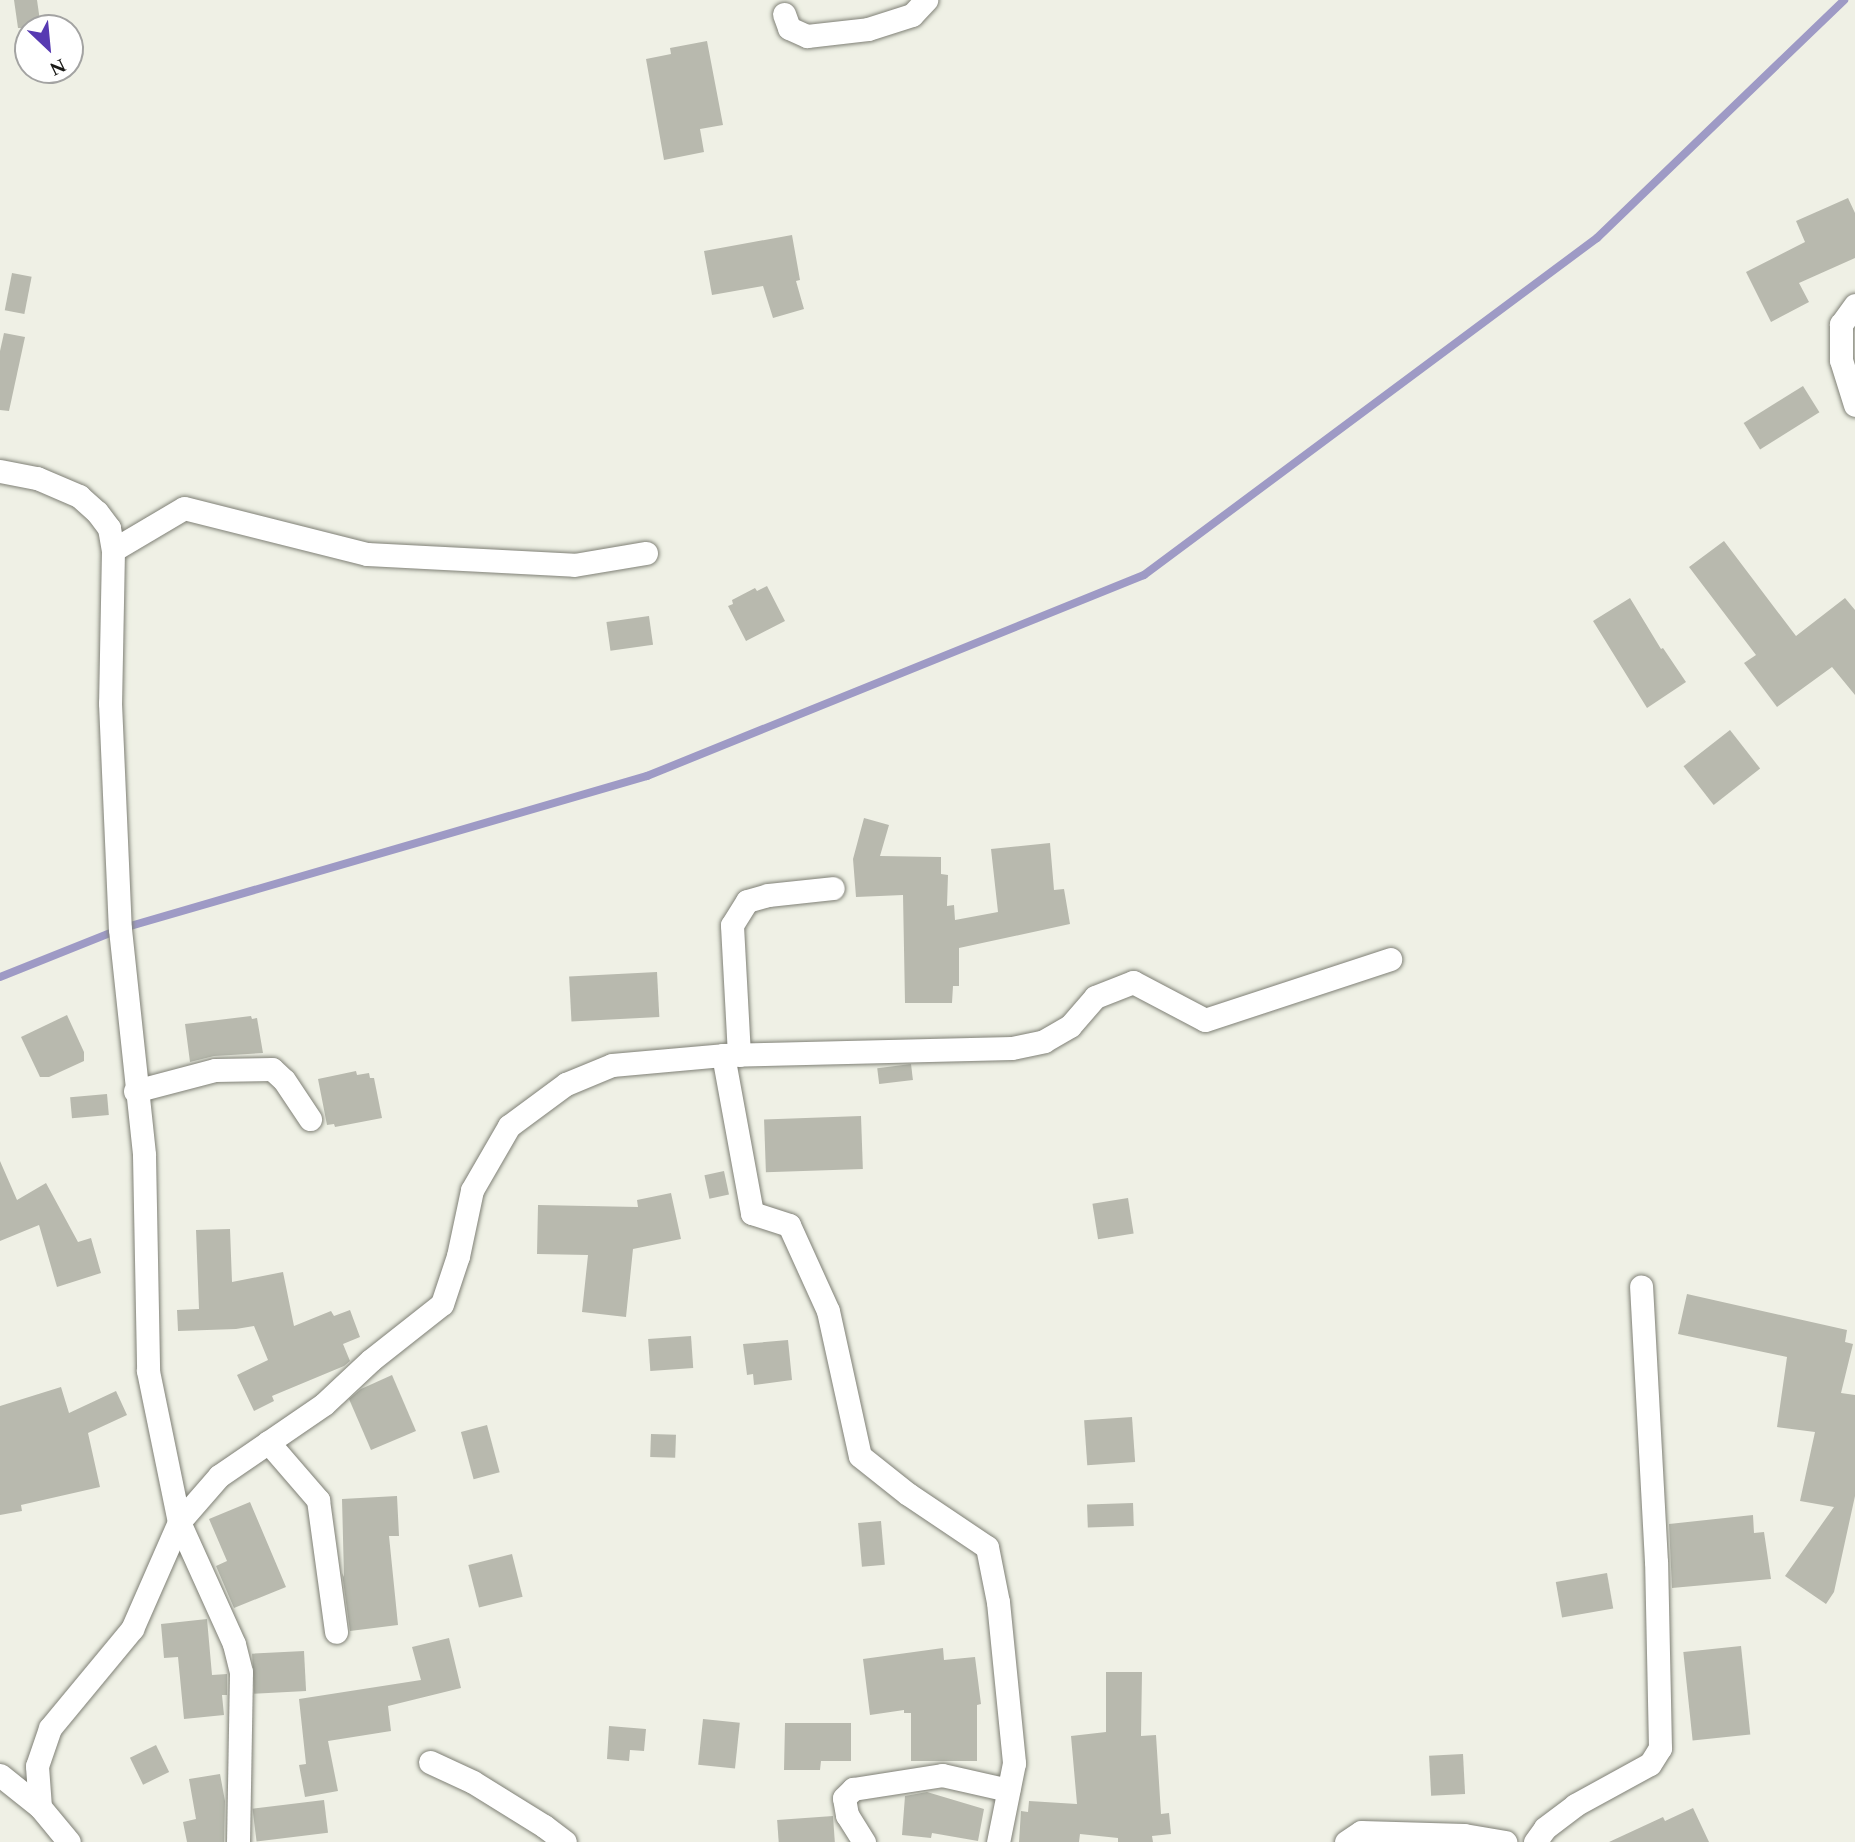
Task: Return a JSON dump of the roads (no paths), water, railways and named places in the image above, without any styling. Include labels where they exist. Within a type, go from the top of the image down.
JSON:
[{"type":"street","points":[[784,14],[789,28],[807,36],[868,29],[912,15],[926,0]]},
{"type":"street","points":[[1855,305],[1841,324],[1841,359],[1855,405]]},
{"type":"street","points":[[0,471],[37,478],[79,496],[97,512],[109,528],[113,550],[111,717],[121,929],[135,1091],[144,1155],[148,1371],[179,1522],[234,1644],[241,1672],[238,1842]]},
{"type":"street","points":[[113,550],[184,508],[367,554],[574,565],[646,553]]},
{"type":"street","points":[[833,888],[768,895],[747,901],[732,925],[731,1055],[752,1213],[789,1225],[828,1311],[860,1456],[908,1494],[987,1547],[998,1602],[1014,1763],[998,1842]]},
{"type":"street","points":[[40,1807],[37,1766],[50,1728],[132,1629],[179,1522],[219,1476],[324,1404],[371,1360],[442,1304],[458,1256],[472,1190],[509,1126],[566,1084],[612,1065],[731,1055],[1012,1048],[1044,1041],[1070,1026],[1095,997],[1133,982],[1205,1020],[1390,959]]},
{"type":"street","points":[[135,1091],[215,1070],[272,1069],[284,1080],[310,1119]]},
{"type":"street","points":[[1535,1842],[1545,1828],[1575,1805],[1650,1764],[1660,1748],[1656,1562],[1641,1286]]},
{"type":"street","points":[[268,1442],[318,1500],[336,1632]]},
{"type":"street","points":[[430,1762],[473,1782],[565,1842]]},
{"type":"street","points":[[0,1775],[40,1807],[69,1842]]},
{"type":"street","points":[[864,1842],[847,1815],[844,1798],[853,1788],[942,1776],[1008,1790]]},
{"type":"street","points":[[1346,1842],[1361,1832],[1464,1835],[1505,1842]]},
{"type":"waterway","points":[[0,977],[120,929],[647,776],[1144,575],[1597,238],[1844,0]]}]
